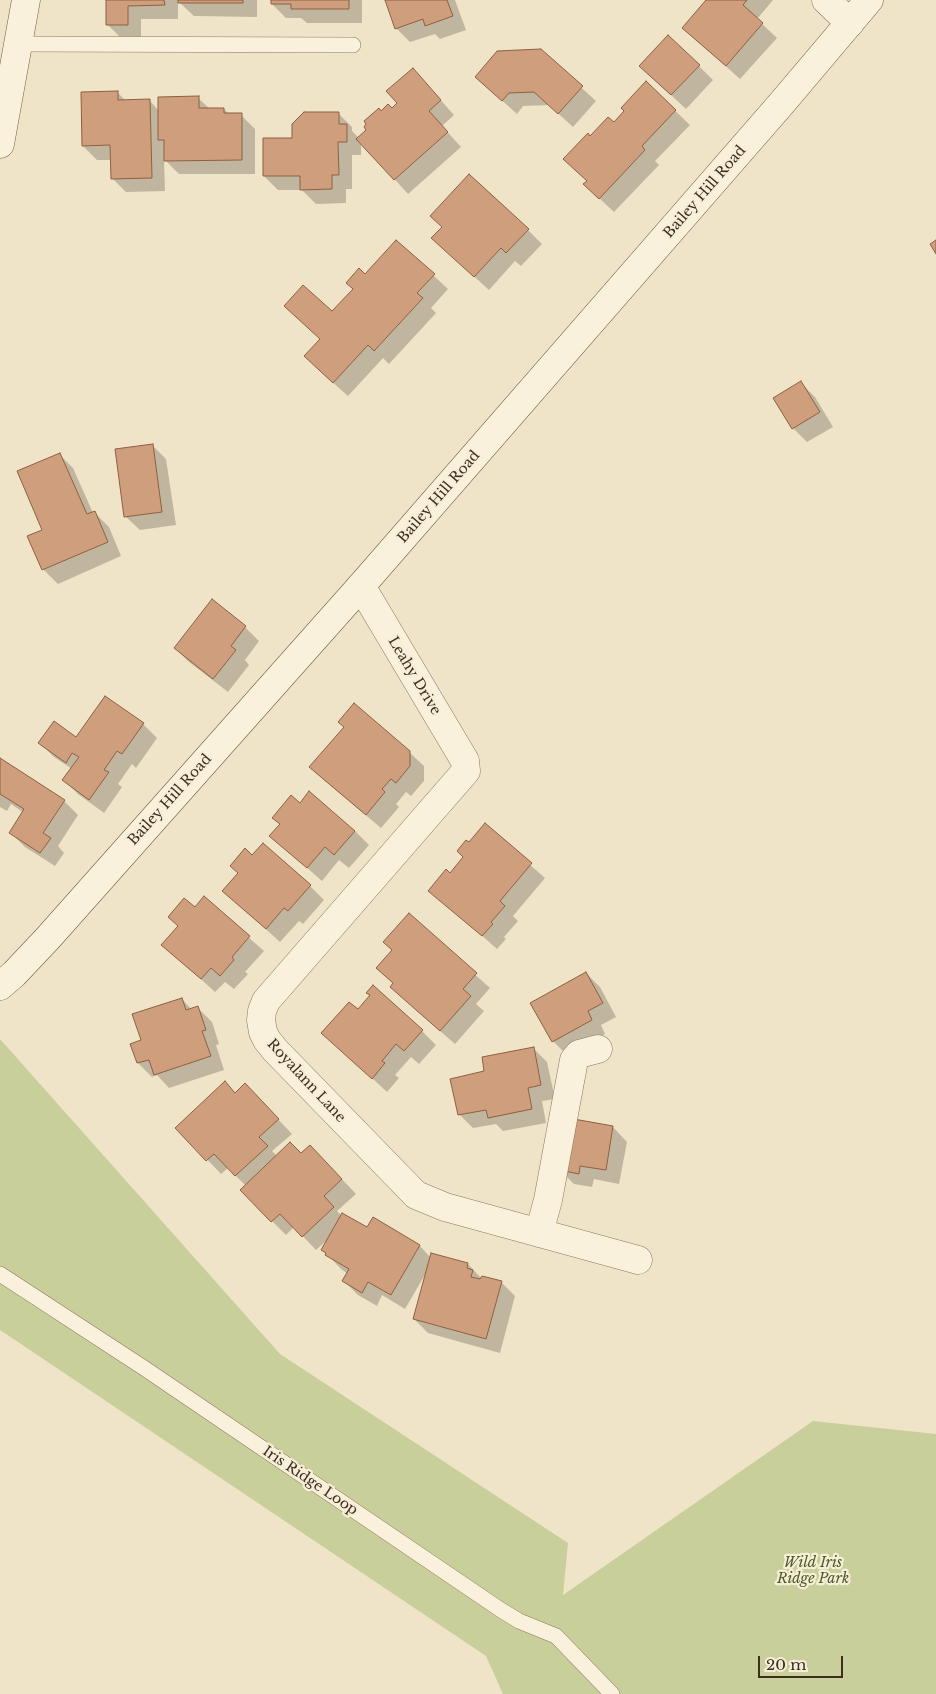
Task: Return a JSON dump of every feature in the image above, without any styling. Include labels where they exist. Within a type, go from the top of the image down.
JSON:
[{"type":"main road","points":[[0,144],[26,0]]},
{"type":"main road","points":[[826,0],[850,23]]},
{"type":"main road","name":"Bailey Hill Road","points":[[0,986],[14,974],[54,930],[361,586],[769,119],[869,0]]},
{"type":"main road","name":"Leahy Drive","points":[[361,586],[466,766]]},
{"type":"main road","name":"Royalann Lane","points":[[466,766],[464,775],[266,1001],[254,1028],[416,1195],[445,1207],[638,1260]]},
{"type":"main road","points":[[539,1233],[548,1200],[574,1060],[579,1054],[598,1049]]},
{"type":"lane","points":[[18,44],[353,45]]},
{"type":"lane","name":"Iris Ridge Loop","points":[[0,1274],[144,1368],[501,1610],[519,1621],[556,1636],[612,1694]]},
{"type":"green space","name":"Wild Iris Ridge Park","points":[[0,1039],[280,1354],[568,1543],[563,1595],[813,1421],[936,1434],[936,1694],[503,1694],[486,1656],[0,1330]]},
{"type":"building","points":[[106,0],[164,0],[165,5],[128,6],[128,25],[106,25]]},
{"type":"building","points":[[178,0],[243,0],[243,3],[178,3]]},
{"type":"building","points":[[271,0],[349,0],[349,9],[291,9],[291,4],[271,4]]},
{"type":"building","points":[[385,0],[447,0],[453,16],[425,26],[423,19],[395,29]]},
{"type":"building","points":[[706,0],[747,0],[743,5],[763,23],[726,66],[682,28]]},
{"type":"building","points":[[668,35],[700,65],[671,95],[639,66]]},
{"type":"building","points":[[541,49],[583,86],[558,114],[534,92],[509,93],[502,101],[475,77],[497,51]]},
{"type":"building","points":[[413,68],[441,100],[429,111],[448,132],[394,180],[356,139],[366,130],[364,121],[379,108],[381,111],[388,104],[392,108],[397,103],[386,91]]},
{"type":"building","points":[[646,81],[676,110],[642,146],[645,150],[599,199],[583,184],[587,181],[563,159],[588,133],[590,136],[608,117],[614,122],[624,111],[621,108]]},
{"type":"building","points":[[118,91],[118,100],[150,99],[152,178],[111,179],[110,145],[82,146],[81,92]]},
{"type":"building","points":[[199,96],[199,108],[224,108],[224,113],[242,113],[242,160],[164,161],[164,140],[158,140],[158,97]]},
{"type":"building","points":[[304,112],[339,112],[339,124],[347,124],[347,142],[338,142],[339,175],[332,175],[332,189],[300,190],[300,176],[263,176],[263,138],[292,138],[292,124]]},
{"type":"building","points":[[469,174],[529,229],[506,253],[501,248],[474,277],[431,238],[442,227],[430,216]]},
{"type":"building","points":[[396,240],[435,274],[417,293],[423,298],[374,351],[368,345],[333,383],[304,356],[320,339],[284,306],[303,285],[332,311],[353,289],[346,283],[359,268],[365,274]]},
{"type":"building","points":[[936,240],[936,254],[930,244]]},
{"type":"building","points":[[801,381],[820,412],[792,429],[773,398]]},
{"type":"building","points":[[153,444],[162,512],[124,517],[115,449]]},
{"type":"building","points":[[60,453],[87,514],[95,511],[108,542],[42,570],[27,536],[42,530],[17,471]]},
{"type":"building","points":[[212,599],[246,626],[231,646],[236,650],[213,679],[174,648]]},
{"type":"building","points":[[105,696],[144,723],[122,754],[117,751],[104,770],[109,772],[89,800],[62,780],[79,757],[72,753],[66,763],[38,743],[54,721],[76,737]]},
{"type":"building","points":[[354,703],[410,751],[410,766],[396,783],[391,779],[382,789],[385,792],[366,815],[309,767],[344,727],[338,722]]},
{"type":"building","points":[[0,758],[65,800],[43,833],[51,838],[40,853],[9,833],[24,809],[0,794]]},
{"type":"building","points":[[309,791],[355,831],[334,855],[325,847],[307,868],[269,836],[280,824],[272,818],[291,795],[300,803]]},
{"type":"building","points":[[485,823],[532,863],[500,901],[505,906],[482,936],[428,891],[446,869],[450,873],[463,857],[457,851],[466,840],[469,842]]},
{"type":"building","points":[[263,843],[311,885],[288,911],[284,908],[266,929],[222,891],[238,873],[230,866],[245,848],[252,855]]},
{"type":"building","points":[[204,896],[250,936],[232,957],[234,960],[220,976],[211,968],[201,979],[161,945],[178,926],[168,917],[184,898],[195,907]]},
{"type":"building","points":[[409,913],[477,973],[463,989],[471,996],[440,1031],[390,987],[393,983],[376,968],[392,950],[383,942]]},
{"type":"building","points":[[586,972],[603,1003],[588,1011],[592,1020],[552,1042],[530,1003]]},
{"type":"building","points":[[373,985],[423,1030],[404,1051],[396,1044],[382,1061],[385,1063],[372,1079],[321,1033],[349,1002],[358,1009],[370,995],[366,993]]},
{"type":"building","points":[[182,998],[186,1010],[198,1006],[206,1030],[202,1031],[211,1056],[154,1075],[149,1060],[137,1063],[130,1044],[141,1040],[132,1014]]},
{"type":"building","points":[[534,1047],[541,1085],[528,1088],[532,1109],[488,1118],[486,1110],[458,1115],[450,1079],[484,1071],[482,1057]]},
{"type":"building","points":[[225,1081],[235,1093],[245,1083],[279,1119],[259,1137],[268,1146],[235,1176],[214,1154],[206,1161],[175,1128]]},
{"type":"building","points":[[568,1118],[613,1126],[606,1170],[580,1166],[579,1174],[559,1170]]},
{"type":"building","points":[[290,1142],[301,1153],[310,1145],[342,1179],[324,1196],[334,1207],[302,1237],[280,1214],[271,1222],[240,1190]]},
{"type":"building","points":[[342,1213],[367,1227],[373,1217],[420,1245],[391,1295],[368,1282],[362,1293],[342,1281],[349,1269],[325,1255],[326,1253],[321,1250]]},
{"type":"building","points":[[431,1253],[468,1263],[467,1268],[473,1270],[471,1277],[480,1279],[482,1276],[502,1281],[486,1339],[413,1319]]}]
